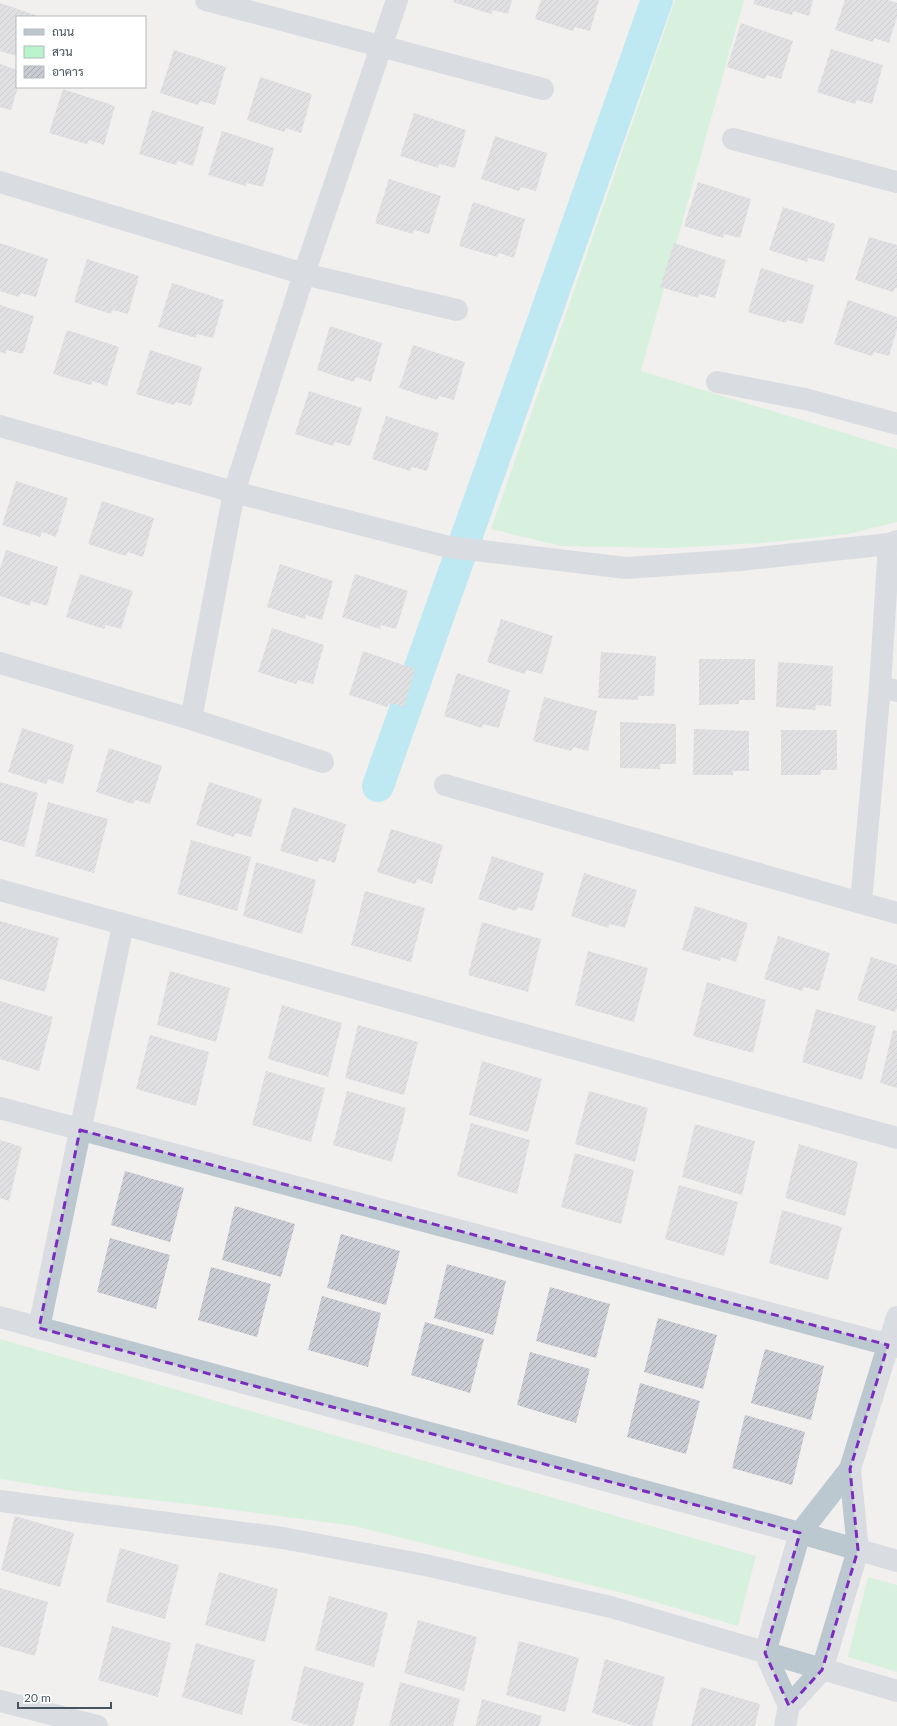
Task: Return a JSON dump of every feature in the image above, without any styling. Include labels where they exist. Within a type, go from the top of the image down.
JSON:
[{"type":"street","points":[[206,0],[543,89]]},
{"type":"street","points":[[191,719],[234,492],[304,274],[397,0]]},
{"type":"street","points":[[733,139],[897,182]]},
{"type":"street","points":[[0,182],[304,274],[457,310]]},
{"type":"street","points":[[717,382],[805,399],[897,424]]},
{"type":"street","points":[[0,426],[234,492],[449,547],[626,568],[740,560],[893,542],[889,689],[861,903]]},
{"type":"street","points":[[0,663],[191,719],[323,762]]},
{"type":"street","points":[[445,785],[897,913]]},
{"type":"street","points":[[0,890],[897,1138]]},
{"type":"street","points":[[38,1328],[123,924]]},
{"type":"street","points":[[0,1108],[892,1346]]},
{"type":"street","points":[[787,1716],[765,1653],[800,1533],[850,1469],[892,1346],[897,1317]]},
{"type":"street","points":[[0,1318],[897,1560]]},
{"type":"street","points":[[787,1716],[822,1670],[858,1550],[850,1469]]},
{"type":"street","points":[[0,1501],[283,1538],[417,1564],[611,1607],[897,1691]]},
{"type":"street","points":[[0,1701],[97,1726]]},
{"type":"highlighted area","points":[[80,1130],[888,1345],[850,1469],[858,1550],[822,1670],[789,1706],[765,1653],[800,1533],[39,1328]]},
{"type":"green space","points":[[675,0],[744,0],[641,371],[897,449],[897,522],[848,534],[762,543],[670,548],[561,546],[491,529]]},
{"type":"green space","points":[[0,1339],[756,1556],[738,1626],[634,1596],[354,1526],[196,1505],[80,1492],[0,1479]]},
{"type":"green space","points":[[868,1577],[897,1585],[897,1672],[848,1657]]},
{"type":"building","points":[[454,0],[512,0],[508,14],[493,10],[491,14],[453,2]]},
{"type":"building","points":[[541,0],[599,0],[590,31],[575,27],[573,31],[535,19]]},
{"type":"building","points":[[755,0],[813,0],[809,16],[793,11],[792,15],[753,4]]},
{"type":"building","points":[[845,0],[888,0],[897,3],[897,17],[889,43],[874,38],[873,42],[835,30]]},
{"type":"building","points":[[0,3],[38,16],[16,16],[16,56],[0,51]]},
{"type":"building","points":[[741,23],[793,41],[781,79],[767,75],[765,79],[727,67]]},
{"type":"building","points":[[831,49],[883,65],[872,104],[857,100],[855,104],[817,92]]},
{"type":"building","points":[[174,50],[226,67],[215,105],[200,101],[198,105],[160,93]]},
{"type":"building","points":[[0,64],[16,70],[16,88],[18,88],[11,110],[0,107]]},
{"type":"building","points":[[260,77],[312,94],[301,133],[286,128],[284,132],[247,120]]},
{"type":"building","points":[[63,89],[115,106],[104,145],[89,140],[87,144],[49,133]]},
{"type":"building","points":[[152,110],[204,127],[193,166],[178,161],[176,165],[139,154]]},
{"type":"building","points":[[414,113],[466,130],[455,168],[439,164],[438,168],[400,156]]},
{"type":"building","points":[[222,131],[274,148],[263,187],[247,183],[246,186],[208,175]]},
{"type":"building","points":[[495,136],[547,153],[536,191],[521,187],[519,191],[481,179]]},
{"type":"building","points":[[389,179],[441,196],[429,234],[414,230],[413,234],[375,223]]},
{"type":"building","points":[[698,182],[751,199],[740,238],[724,234],[723,238],[684,226]]},
{"type":"building","points":[[473,202],[525,219],[514,258],[499,253],[497,257],[459,246]]},
{"type":"building","points":[[783,207],[835,224],[824,262],[808,258],[807,262],[769,250]]},
{"type":"building","points":[[869,237],[897,245],[897,288],[895,288],[893,292],[855,280]]},
{"type":"building","points":[[0,243],[48,259],[36,297],[21,293],[19,297],[0,291]]},
{"type":"building","points":[[674,243],[726,260],[715,298],[699,294],[698,298],[660,287]]},
{"type":"building","points":[[87,259],[139,276],[128,314],[113,310],[111,314],[74,302]]},
{"type":"building","points":[[761,268],[814,285],[803,324],[787,320],[786,323],[748,312]]},
{"type":"building","points":[[172,283],[224,300],[213,338],[197,334],[196,338],[158,327]]},
{"type":"building","points":[[848,300],[897,317],[897,329],[889,356],[874,352],[872,356],[834,344]]},
{"type":"building","points":[[0,305],[34,316],[23,354],[7,350],[6,354],[0,352]]},
{"type":"building","points":[[330,326],[382,343],[371,382],[356,377],[354,382],[317,370]]},
{"type":"building","points":[[67,330],[119,347],[107,386],[92,381],[91,385],[53,374]]},
{"type":"building","points":[[413,345],[465,362],[454,400],[439,396],[437,400],[399,388]]},
{"type":"building","points":[[150,350],[202,367],[191,406],[176,402],[174,405],[136,394]]},
{"type":"building","points":[[309,391],[362,408],[350,446],[335,442],[333,446],[295,434]]},
{"type":"building","points":[[386,416],[439,433],[427,471],[412,467],[410,471],[372,459]]},
{"type":"building","points":[[16,481],[68,498],[56,537],[42,532],[40,537],[2,525]]},
{"type":"building","points":[[102,501],[154,518],[143,557],[128,552],[126,556],[88,544]]},
{"type":"building","points":[[6,550],[58,567],[47,606],[31,601],[30,606],[0,596],[0,568]]},
{"type":"building","points":[[280,564],[333,581],[322,620],[306,615],[305,619],[267,607]]},
{"type":"building","points":[[80,574],[133,591],[121,629],[106,625],[104,629],[66,617]]},
{"type":"building","points":[[355,574],[408,591],[396,629],[381,625],[380,629],[342,617]]},
{"type":"building","points":[[501,619],[553,636],[542,674],[527,670],[525,674],[487,662]]},
{"type":"building","points":[[272,628],[324,645],[313,684],[298,680],[296,684],[258,672]]},
{"type":"building","points":[[363,651],[415,669],[404,707],[389,703],[387,707],[349,695]]},
{"type":"building","points":[[601,652],[656,656],[654,696],[638,696],[638,700],[598,698]]},
{"type":"building","points":[[699,659],[755,659],[755,700],[739,700],[739,704],[699,705]]},
{"type":"building","points":[[778,662],[833,666],[831,706],[816,705],[815,710],[776,707]]},
{"type":"building","points":[[457,673],[510,690],[499,728],[483,724],[482,728],[444,716]]},
{"type":"building","points":[[544,697],[597,711],[588,751],[573,747],[571,751],[533,741]]},
{"type":"building","points":[[620,722],[676,724],[676,764],[660,764],[660,769],[620,768]]},
{"type":"building","points":[[22,728],[74,745],[63,784],[48,779],[46,784],[8,772]]},
{"type":"building","points":[[694,729],[749,731],[749,771],[733,771],[733,775],[693,775]]},
{"type":"building","points":[[781,730],[837,730],[837,770],[821,770],[821,775],[781,775]]},
{"type":"building","points":[[109,748],[162,766],[150,804],[135,800],[133,804],[96,792]]},
{"type":"building","points":[[0,782],[38,793],[24,847],[0,840]]},
{"type":"building","points":[[209,782],[262,799],[251,837],[235,833],[234,837],[196,825]]},
{"type":"building","points":[[48,802],[108,819],[94,873],[35,856]]},
{"type":"building","points":[[293,807],[346,824],[335,863],[319,858],[318,862],[280,851]]},
{"type":"building","points":[[391,829],[443,845],[432,884],[417,879],[415,884],[377,872]]},
{"type":"building","points":[[191,840],[251,857],[237,911],[177,894]]},
{"type":"building","points":[[492,856],[544,873],[533,911],[518,907],[516,911],[478,899]]},
{"type":"building","points":[[256,862],[316,880],[302,934],[243,916]]},
{"type":"building","points":[[584,873],[637,890],[625,928],[610,924],[608,928],[571,916]]},
{"type":"building","points":[[365,891],[425,908],[411,962],[351,945]]},
{"type":"building","points":[[695,906],[748,923],[736,962],[721,957],[720,961],[682,950]]},
{"type":"building","points":[[0,921],[59,938],[45,992],[0,979]]},
{"type":"building","points":[[482,922],[541,939],[528,992],[468,975]]},
{"type":"building","points":[[778,936],[830,953],[819,991],[804,987],[802,991],[764,979]]},
{"type":"building","points":[[588,951],[648,968],[634,1022],[575,1005]]},
{"type":"building","points":[[871,957],[897,965],[897,1008],[895,1012],[857,1000]]},
{"type":"building","points":[[170,971],[230,988],[216,1042],[157,1025]]},
{"type":"building","points":[[707,982],[766,1000],[753,1053],[693,1036]]},
{"type":"building","points":[[0,1001],[53,1017],[39,1071],[0,1059]]},
{"type":"building","points":[[282,1005],[342,1023],[328,1077],[268,1059]]},
{"type":"building","points":[[816,1009],[876,1026],[862,1080],[802,1062]]},
{"type":"building","points":[[358,1025],[418,1042],[404,1095],[345,1078]]},
{"type":"building","points":[[893,1030],[897,1031],[897,1088],[880,1083]]},
{"type":"building","points":[[150,1035],[209,1052],[196,1106],[136,1089]]},
{"type":"building","points":[[482,1061],[542,1079],[528,1132],[469,1115]]},
{"type":"building","points":[[266,1071],[325,1088],[311,1142],[252,1125]]},
{"type":"building","points":[[347,1091],[406,1108],[392,1162],[333,1145]]},
{"type":"building","points":[[589,1091],[648,1108],[635,1162],[575,1144]]},
{"type":"building","points":[[471,1123],[530,1140],[517,1194],[457,1176]]},
{"type":"building","points":[[695,1124],[755,1141],[742,1195],[682,1177]]},
{"type":"building","points":[[0,1140],[22,1147],[9,1201],[0,1198]]},
{"type":"building","points":[[799,1144],[858,1162],[845,1216],[785,1198]]},
{"type":"building","points":[[575,1153],[634,1170],[621,1224],[561,1207]]},
{"type":"building","points":[[125,1171],[184,1188],[170,1242],[111,1225]]},
{"type":"building","points":[[679,1185],[738,1202],[724,1256],[665,1239]]},
{"type":"building","points":[[235,1206],[295,1224],[281,1277],[222,1260]]},
{"type":"building","points":[[782,1210],[842,1227],[828,1280],[769,1263]]},
{"type":"building","points":[[341,1234],[400,1251],[386,1305],[327,1288]]},
{"type":"building","points":[[110,1238],[170,1255],[156,1309],[97,1292]]},
{"type":"building","points":[[447,1264],[506,1281],[493,1335],[434,1318]]},
{"type":"building","points":[[211,1267],[271,1284],[257,1337],[198,1320]]},
{"type":"building","points":[[550,1287],[610,1304],[596,1358],[536,1341]]},
{"type":"building","points":[[322,1296],[381,1313],[368,1367],[308,1350]]},
{"type":"building","points":[[658,1318],[717,1335],[703,1389],[644,1372]]},
{"type":"building","points":[[425,1322],[484,1339],[470,1393],[411,1375]]},
{"type":"building","points":[[765,1349],[824,1366],[811,1420],[751,1403]]},
{"type":"building","points":[[530,1352],[590,1369],[576,1423],[517,1405]]},
{"type":"building","points":[[640,1383],[700,1401],[686,1454],[627,1437]]},
{"type":"building","points":[[745,1415],[805,1432],[792,1485],[732,1468]]},
{"type":"building","points":[[15,1516],[74,1533],[60,1587],[1,1570]]},
{"type":"building","points":[[120,1548],[179,1565],[165,1619],[106,1602]]},
{"type":"building","points":[[219,1572],[278,1589],[265,1642],[205,1625]]},
{"type":"building","points":[[0,1588],[48,1602],[35,1656],[0,1646]]},
{"type":"building","points":[[329,1596],[388,1613],[374,1667],[315,1650]]},
{"type":"building","points":[[418,1620],[477,1637],[464,1691],[404,1673]]},
{"type":"building","points":[[112,1626],[171,1643],[158,1697],[98,1680]]},
{"type":"building","points":[[519,1641],[579,1658],[565,1712],[506,1695]]},
{"type":"building","points":[[196,1643],[255,1660],[242,1715],[182,1697]]},
{"type":"building","points":[[605,1659],[665,1677],[652,1726],[635,1726],[592,1713]]},
{"type":"building","points":[[304,1666],[364,1683],[353,1726],[311,1726],[291,1720]]},
{"type":"building","points":[[400,1682],[460,1699],[453,1726],[389,1726]]},
{"type":"building","points":[[701,1687],[760,1704],[755,1726],[691,1726]]},
{"type":"building","points":[[482,1699],[542,1716],[539,1726],[476,1726]]},
{"type":"waterway","points":[[378,786],[657,0]]}]
